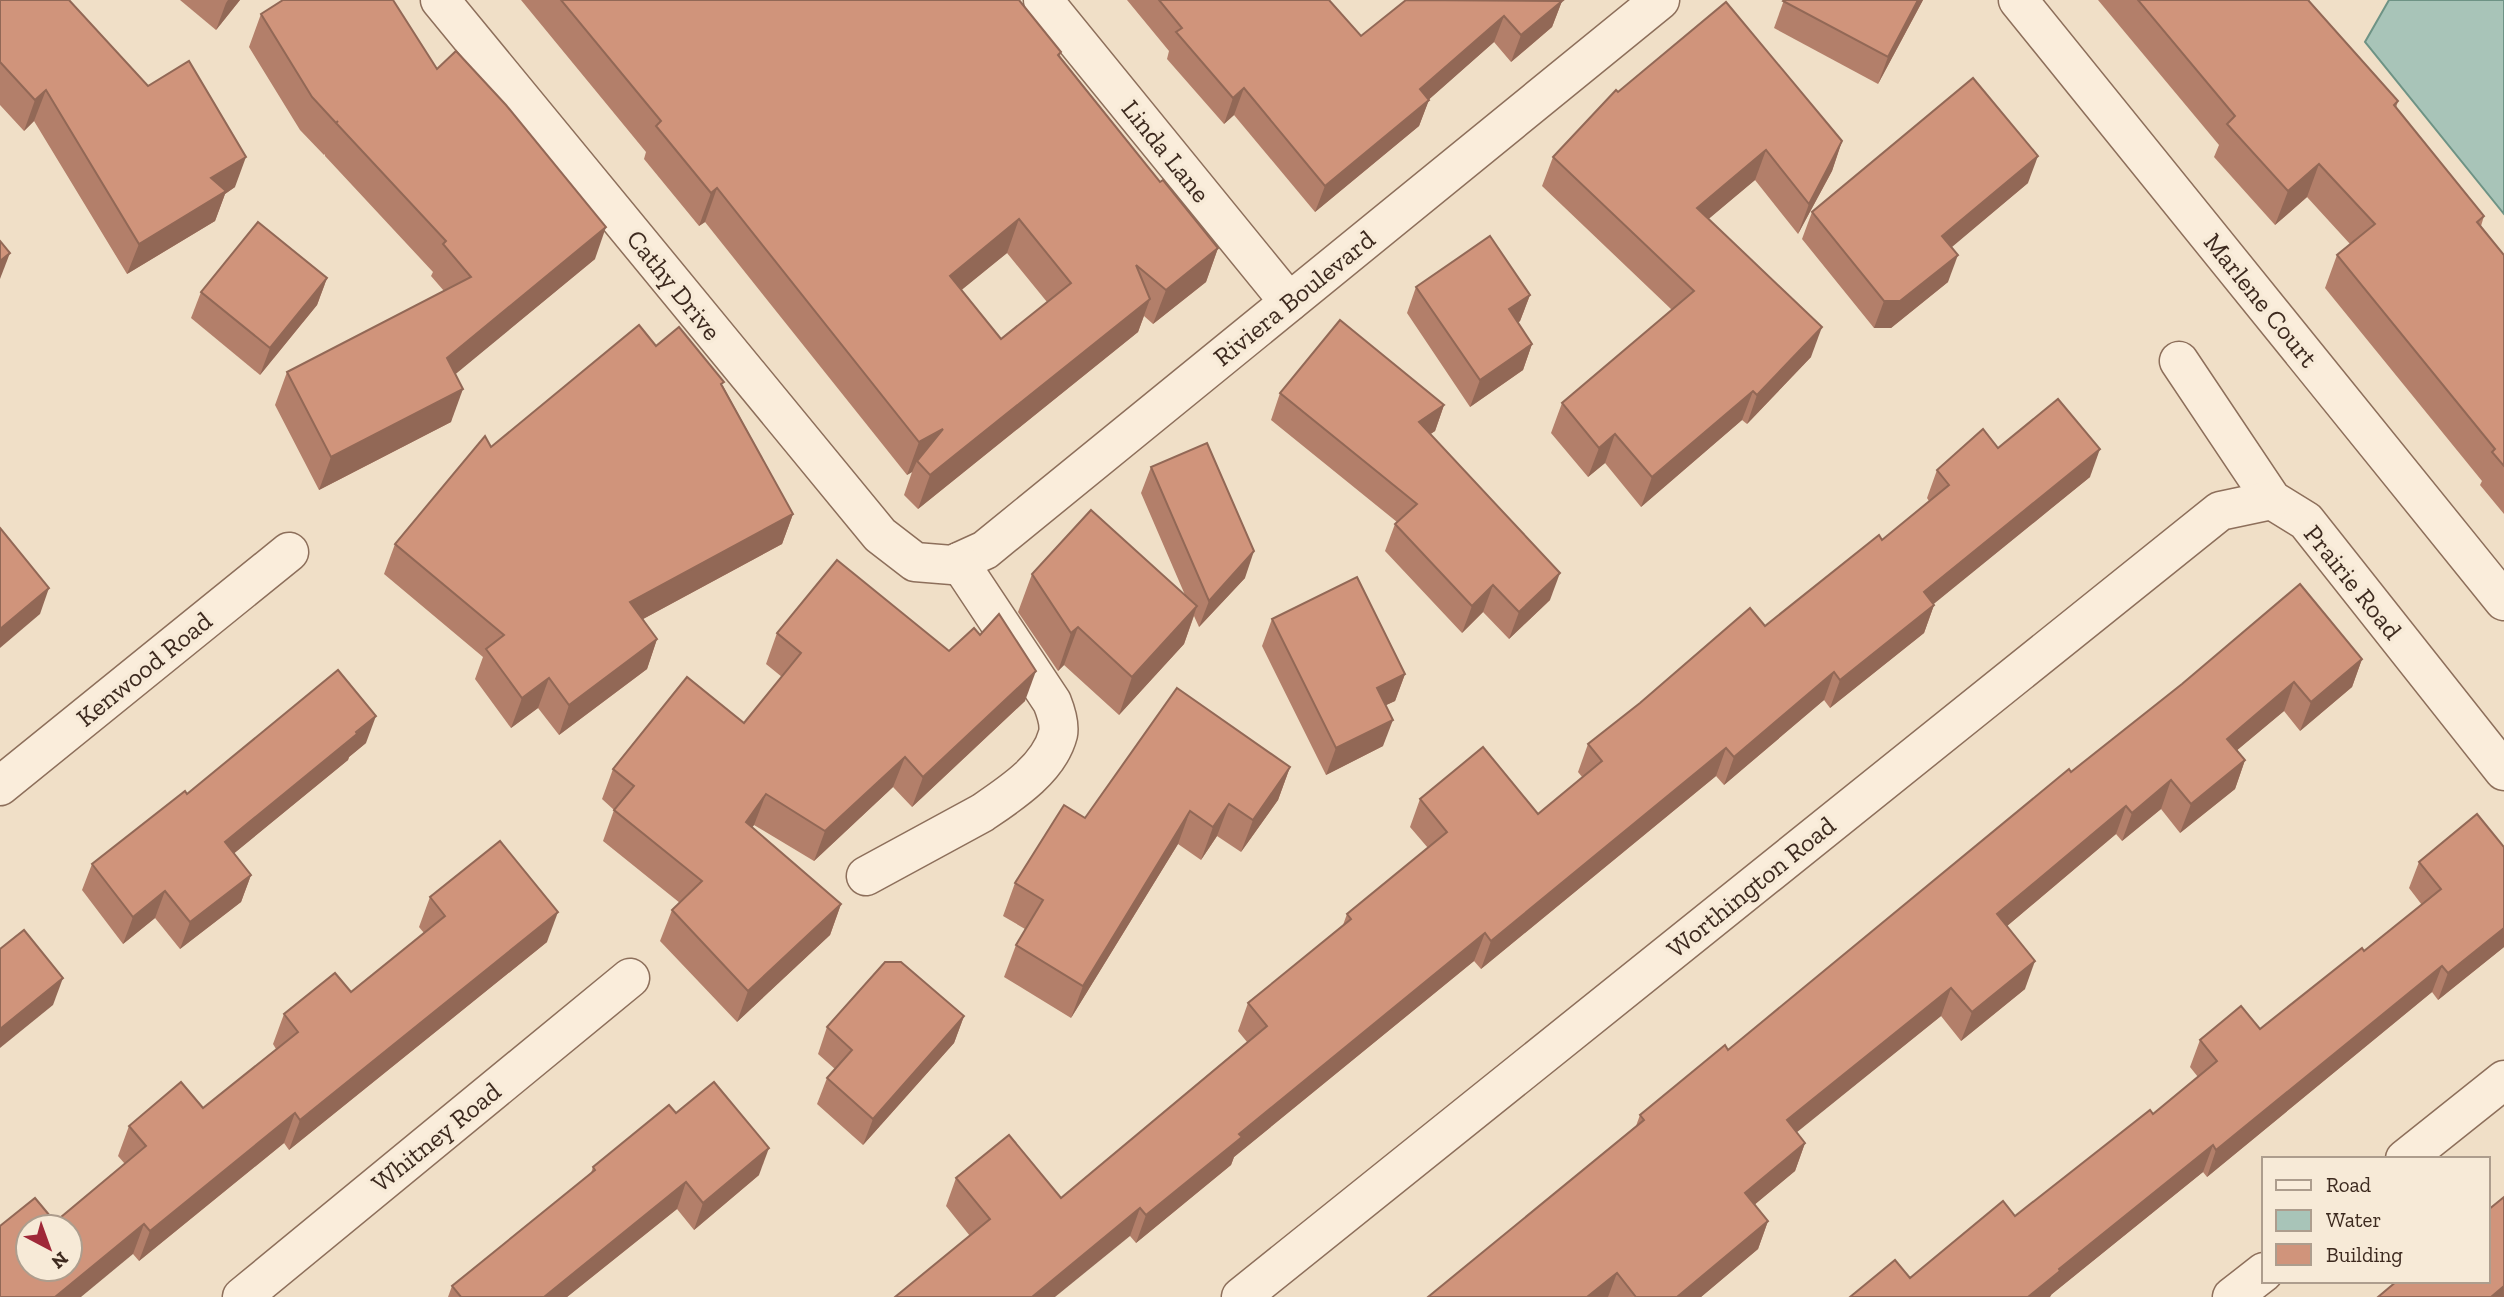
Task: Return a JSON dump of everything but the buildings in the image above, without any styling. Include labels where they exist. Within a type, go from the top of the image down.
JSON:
[{"type":"street","name":"Cathy Drive","points":[[440,0],[880,536],[915,562]]},
{"type":"street","name":"Linda Lane","points":[[1043,0],[1289,302]]},
{"type":"street","name":"Marlene Court","points":[[2018,0],[2504,601]]},
{"type":"street","name":"Riviera Boulevard","points":[[915,562],[952,565],[985,550],[1289,302],[1645,4]]},
{"type":"street","name":"Prairie Road","points":[[2179,361],[2272,500],[2306,520],[2504,771]]},
{"type":"street","name":"Worthington Road","points":[[1241,1297],[2220,511],[2272,500]]},
{"type":"street","name":"Kenwood Road","points":[[0,786],[289,552]]},
{"type":"street","points":[[866,876],[997,803],[1040,766],[1058,733],[1057,716],[1052,702],[959,562]]},
{"type":"street","name":"Whitney Road","points":[[242,1297],[630,978]]},
{"type":"street","points":[[2408,1157],[2504,1080]]},
{"type":"street","points":[[2232,1297],[2262,1274]]},
{"type":"water","points":[[2389,0],[2504,0],[2504,214],[2365,42]]}]
